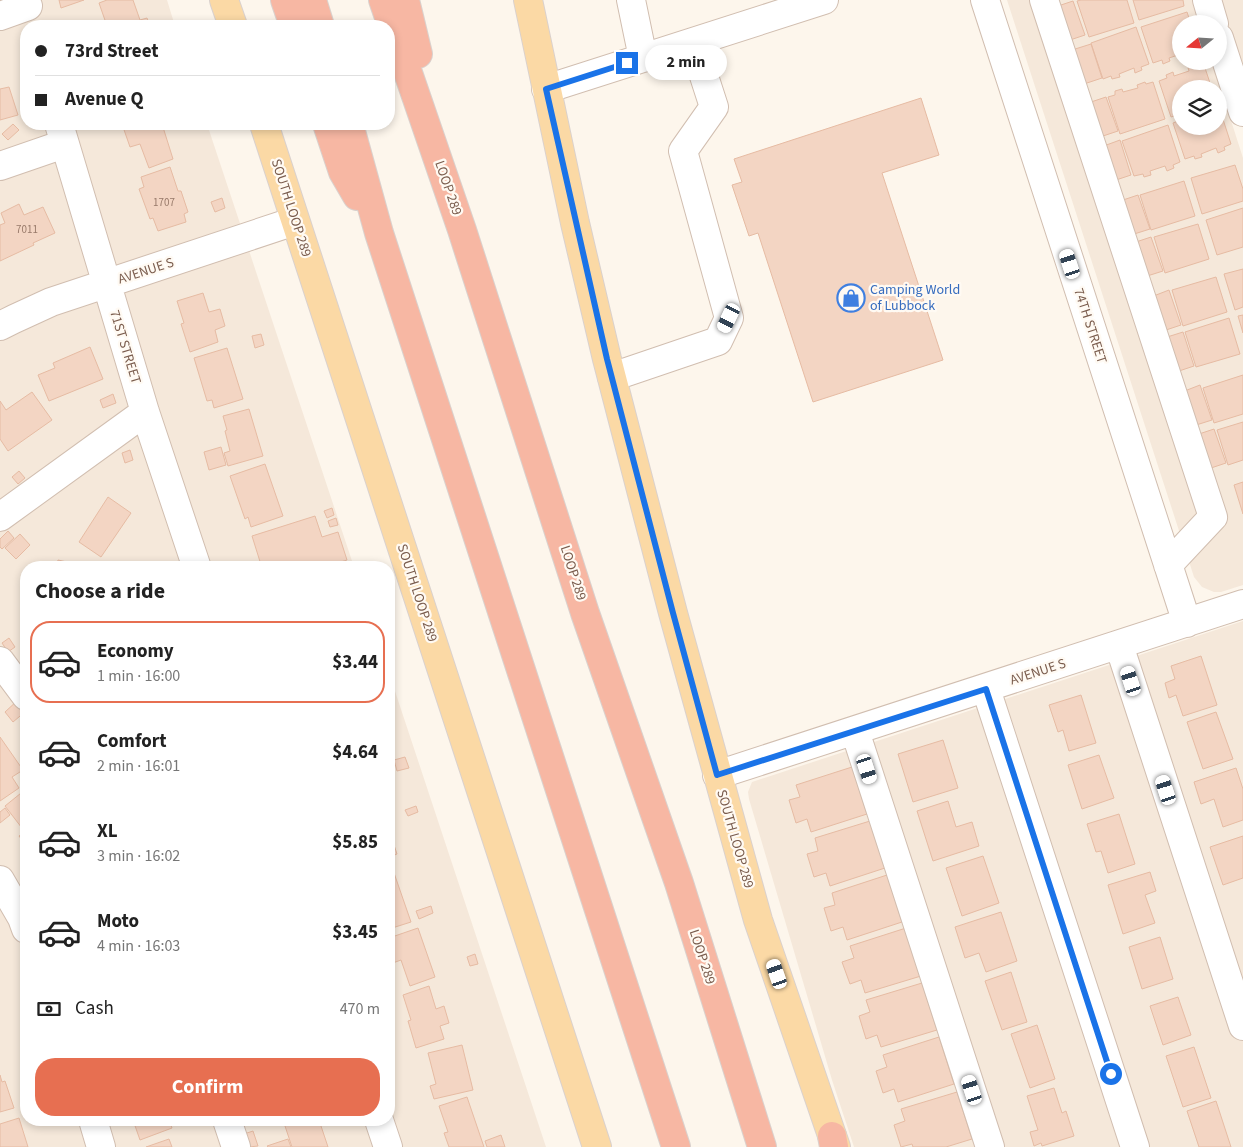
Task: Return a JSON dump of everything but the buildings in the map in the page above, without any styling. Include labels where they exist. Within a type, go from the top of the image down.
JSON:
[{"type":"highway","points":[[285,0],[292,20]]},
{"type":"highway","points":[[312,0],[318,20]]},
{"type":"highway","name":"LOOP 289","points":[[383,0],[390,20]]},
{"type":"highway","points":[[405,0],[462,230]]},
{"type":"highway","name":"LOOP 289","points":[[395,35],[462,230],[585,613],[678,883],[762,1147]]},
{"type":"highway","points":[[328,130],[343,172],[379,233]]},
{"type":"highway","points":[[351,130],[379,233],[676,1147]]},
{"type":"main road","points":[[224,0],[231,20]]},
{"type":"main road","name":"SOUTH LOOP 289","points":[[528,0],[575,223],[612,377],[673,613],[758,920],[834,1143]]},
{"type":"main road","name":"SOUTH LOOP 289","points":[[266,130],[597,1147]]},
{"type":"street","points":[[630,0],[643,58]]},
{"type":"street","points":[[546,89],[824,0]]},
{"type":"street","name":"74TH STREET","points":[[985,0],[1187,623]]},
{"type":"street","points":[[1044,0],[1213,517],[1168,565]]},
{"type":"street","points":[[1206,0],[1211,15]]},
{"type":"street","points":[[0,16],[29,11]]},
{"type":"street","points":[[612,377],[718,341],[729,318],[683,151],[714,107],[693,42]]},
{"type":"street","points":[[1228,66],[1243,112]]},
{"type":"street","points":[[0,166],[62,134]]},
{"type":"street","name":"71ST STREET","points":[[62,134],[145,412],[196,561]]},
{"type":"street","name":"AVENUE S","points":[[0,326],[51,302],[295,221]]},
{"type":"street","points":[[0,517],[145,412]]},
{"type":"street","name":"AVENUE S","points":[[717,775],[1243,604]]},
{"type":"street","points":[[1119,645],[1243,1026]]},
{"type":"street","points":[[0,661],[20,688]]},
{"type":"street","points":[[986,689],[1135,1147]]},
{"type":"street","points":[[854,731],[990,1147]]},
{"type":"street","points":[[0,880],[20,915]]},
{"type":"street","points":[[94,1126],[101,1147]]},
{"type":"street","points":[[229,1126],[236,1147]]},
{"type":"street","points":[[381,1126],[388,1147]]},
{"type":"shaded area","points":[[0,0],[167,0],[173,20],[20,20],[20,130],[209,130],[352,561],[20,561],[20,1126],[395,1126],[395,691],[546,1147],[0,1147]]},
{"type":"shaded area","points":[[1007,0],[1192,0],[1196,15],[1172,15],[1172,70],[1215,70],[1218,80],[1172,80],[1172,135],[1227,135],[1227,108],[1243,158],[1243,585],[1221,592],[1214,592],[1202,587],[1194,577]]},
{"type":"shaded area","points":[[1217,0],[1243,0],[1243,80],[1228,34],[1228,15],[1222,15]]},
{"type":"shaded area","points":[[1243,621],[1243,1147],[854,1147],[832,1080],[749,799],[748,792],[752,782]]},
{"type":"place","name":"Camping World of Lubbock","points":[[851,298]]},
{"type":"route","points":[[627,63],[546,89],[607,359],[717,775],[986,689],[1111,1074]]}]
